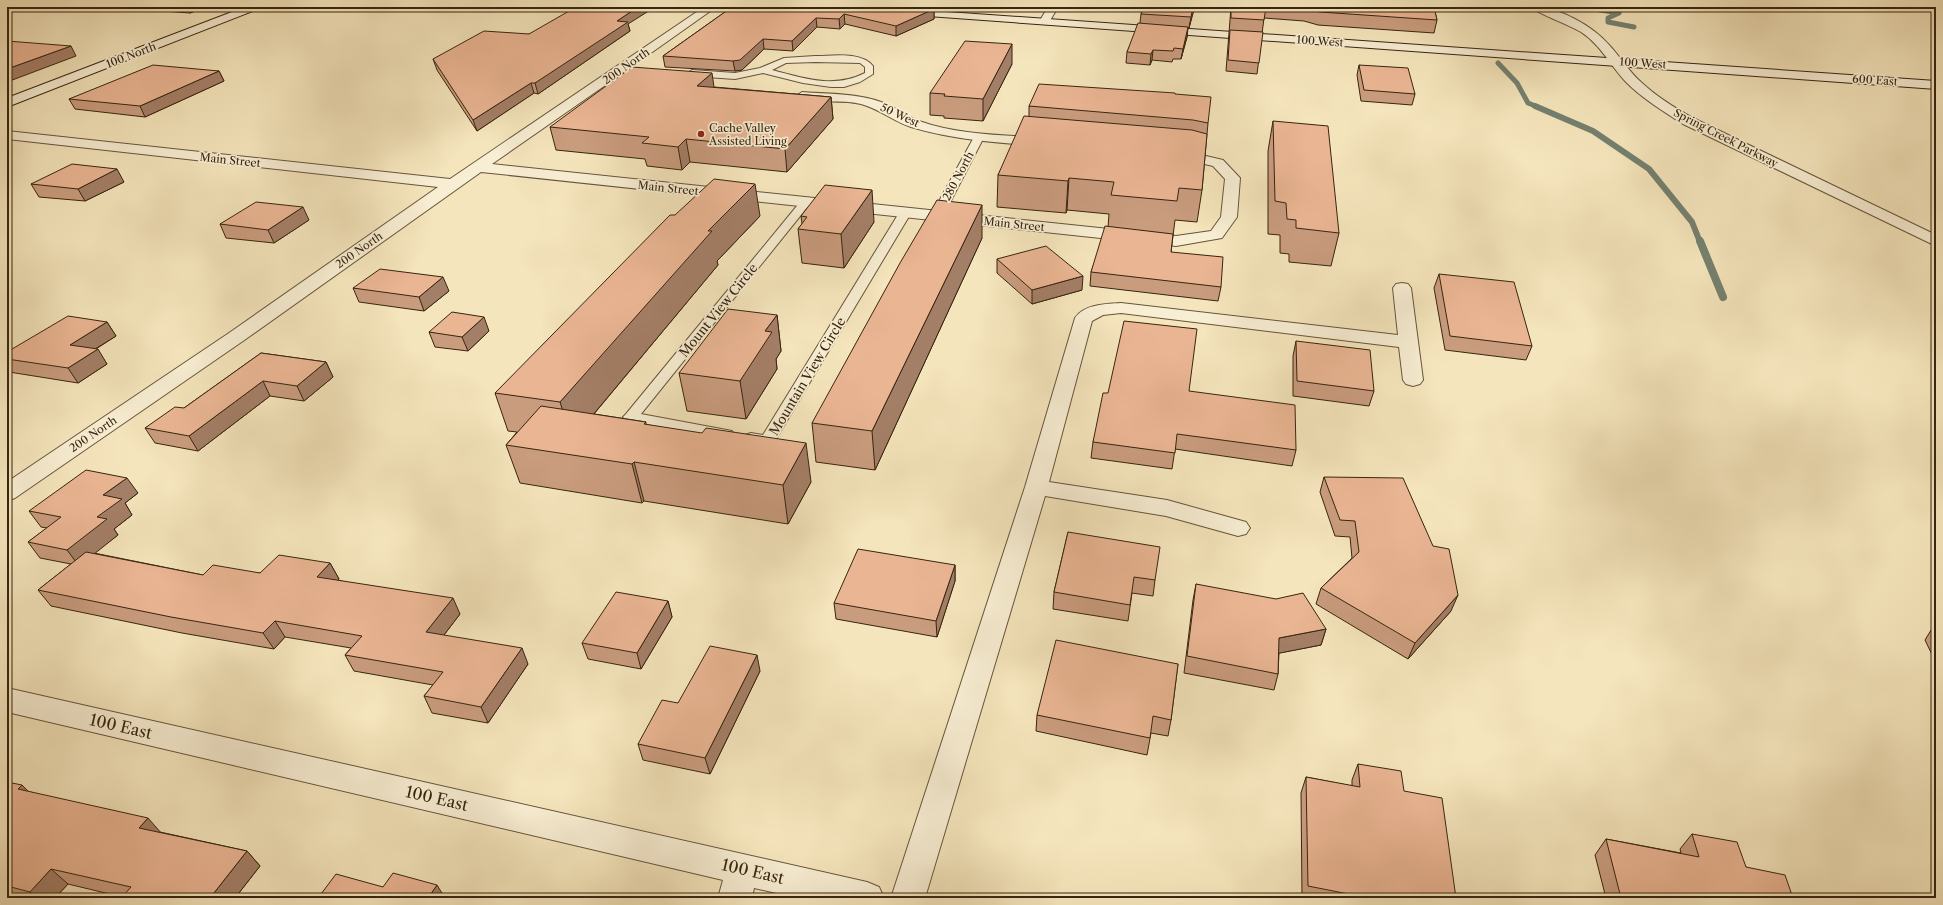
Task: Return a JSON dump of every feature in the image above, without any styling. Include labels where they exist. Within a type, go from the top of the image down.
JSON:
[{"type":"street","name":"100 North","points":[[7,104],[254,7]]},
{"type":"street","name":"200 North","points":[[7,493],[230,341],[453,184],[711,7]]},
{"type":"street","points":[[1044,22],[1053,7]]},
{"type":"street","name":"Spring Creek Parkway","points":[[1537,7],[1578,27],[1598,40],[1624,71],[1651,98],[1688,121],[1936,241]]},
{"type":"street","name":"100 West","points":[[896,12],[1617,61],[1814,76]]},
{"type":"street","name":"600 East","points":[[1814,76],[1936,85]]},
{"type":"street","points":[[605,80],[658,84]]},
{"type":"street","name":"50 West","points":[[790,95],[860,100],[878,105],[914,124],[942,132],[1057,144]]},
{"type":"street","name":"Main Street","points":[[7,135],[453,184]]},
{"type":"street","name":"Main Street","points":[[479,167],[1176,241],[1216,235],[1229,217],[1233,178],[1218,163],[1190,154],[1166,153]]},
{"type":"street","points":[[1402,288],[1413,380]]},
{"type":"street","points":[[908,898],[1036,486],[1084,318],[1099,310],[1121,308],[1408,342]]},
{"type":"street","points":[[1036,486],[1167,508],[1238,528]]},
{"type":"street","name":"100 East","points":[[7,700],[739,883],[867,898]]},
{"type":"lane","points":[[683,72],[735,76],[763,70],[784,61],[815,59],[847,59],[862,61],[869,66],[868,74],[860,80],[844,83],[802,82],[763,70]]},
{"type":"lane","points":[[622,68],[639,69]]},
{"type":"lane","name":"280 North","points":[[937,216],[979,137]]},
{"type":"lane","name":"Mount View Circle","points":[[631,417],[805,202]]},
{"type":"lane","name":"Mountain View Circle","points":[[631,417],[767,441],[905,213]]},
{"type":"building","points":[[576,7],[638,7],[617,21],[628,22],[535,83],[531,83],[473,120],[433,59],[484,31],[529,34]]},
{"type":"building","points":[[732,7],[899,7],[934,9],[896,26],[844,14],[839,19],[816,18],[792,41],[763,39],[740,60],[733,61],[663,56]]},
{"type":"building","points":[[1144,7],[1193,7],[1191,17],[1141,14]]},
{"type":"building","points":[[1231,7],[1266,7],[1264,20],[1231,18]]},
{"type":"building","points":[[1283,7],[1434,7],[1437,20],[1320,12],[1307,9]]},
{"type":"building","points":[[1138,23],[1188,27],[1183,49],[1174,48],[1173,51],[1153,50],[1151,54],[1127,52]]},
{"type":"building","points":[[1230,30],[1263,32],[1259,63],[1228,60]]},
{"type":"building","points":[[7,41],[71,46],[7,69]]},
{"type":"building","points":[[965,41],[1012,44],[983,99],[944,96],[945,94],[930,93]]},
{"type":"building","points":[[153,65],[219,71],[140,106],[69,99]]},
{"type":"building","points":[[1359,65],[1408,68],[1415,94],[1364,90]]},
{"type":"building","points":[[632,67],[712,73],[697,86],[831,97],[785,149],[686,139],[678,147],[642,143],[649,137],[550,127]]},
{"type":"building","points":[[1039,84],[1175,93],[1211,97],[1208,123],[1193,120],[1029,106]]},
{"type":"building","points":[[1024,116],[1192,130],[1207,134],[1202,190],[1179,188],[1177,201],[1111,195],[1114,182],[1069,178],[1068,181],[998,175]]},
{"type":"building","points":[[1273,121],[1328,126],[1339,233],[1296,228],[1296,220],[1287,219],[1286,203],[1275,201]]},
{"type":"building","points":[[72,164],[117,169],[78,189],[31,184]]},
{"type":"building","points":[[714,179],[755,184],[708,231],[712,231],[560,402],[495,393],[670,215],[675,215]]},
{"type":"building","points":[[825,185],[872,190],[841,234],[798,229],[807,217],[801,216]]},
{"type":"building","points":[[937,200],[982,205],[872,431],[812,423],[900,263]]},
{"type":"building","points":[[256,202],[303,207],[268,230],[220,224]]},
{"type":"building","points":[[1105,226],[1173,234],[1171,252],[1223,257],[1221,287],[1091,272]]},
{"type":"building","points":[[1046,246],[1083,276],[1032,290],[997,259]]},
{"type":"building","points":[[380,269],[443,277],[419,297],[353,288]]},
{"type":"building","points":[[1439,274],[1514,282],[1532,346],[1450,336]]},
{"type":"building","points":[[728,309],[777,315],[765,331],[772,332],[740,381],[679,373]]},
{"type":"building","points":[[452,312],[484,317],[462,337],[429,332]]},
{"type":"building","points":[[68,316],[107,322],[70,345],[98,349],[68,368],[7,359],[7,352]]},
{"type":"building","points":[[1124,321],[1197,329],[1189,391],[1295,405],[1296,450],[1177,434],[1175,453],[1093,442],[1103,393],[1108,393]]},
{"type":"building","points":[[1296,341],[1370,350],[1374,391],[1297,381]]},
{"type":"building","points":[[261,353],[326,362],[297,386],[263,381],[189,436],[145,428],[175,407],[184,408]]},
{"type":"building","points":[[541,406],[646,422],[644,424],[702,433],[706,428],[806,443],[783,485],[634,462],[632,464],[506,445]]},
{"type":"building","points":[[86,470],[127,478],[103,495],[122,499],[97,517],[107,519],[67,550],[28,542],[61,517],[29,511]]},
{"type":"building","points":[[1324,477],[1403,478],[1433,546],[1449,549],[1458,595],[1415,643],[1321,588],[1359,552],[1355,521],[1340,520]]},
{"type":"building","points":[[1068,532],[1160,547],[1155,580],[1134,577],[1130,605],[1054,592]]},
{"type":"building","points":[[858,549],[955,565],[936,621],[834,603]]},
{"type":"building","points":[[86,552],[203,575],[213,565],[260,573],[279,555],[330,563],[317,577],[453,598],[426,632],[522,648],[481,707],[424,696],[443,672],[345,655],[362,636],[275,621],[263,633],[171,617],[38,590]]},
{"type":"building","points":[[1196,584],[1276,599],[1303,593],[1326,629],[1279,638],[1278,674],[1187,656]]},
{"type":"building","points":[[616,592],[668,601],[637,653],[582,643]]},
{"type":"building","points":[[1056,640],[1178,664],[1171,720],[1153,716],[1150,738],[1037,715]]},
{"type":"building","points":[[710,646],[757,655],[705,758],[638,744],[662,700],[678,703]]},
{"type":"building","points":[[1358,764],[1401,771],[1404,791],[1442,798],[1456,898],[1369,898],[1308,886],[1306,777],[1360,787]]},
{"type":"building","points":[[7,782],[22,785],[18,789],[148,818],[139,828],[247,851],[210,898],[121,898],[131,887],[51,869],[30,892],[7,886],[7,861],[9,860],[7,859]]},
{"type":"building","points":[[1692,834],[1737,842],[1746,867],[1785,875],[1793,898],[1621,898],[1606,839],[1699,857]]},
{"type":"building","points":[[393,873],[437,885],[428,898],[318,898],[336,874],[383,887]]},
{"type":"waterway","points":[[1582,7],[1619,13],[1608,18],[1608,22],[1634,27]]},
{"type":"waterway","points":[[1498,63],[1517,83],[1528,103],[1538,107]]},
{"type":"waterway","points":[[1535,106],[1593,131],[1649,169],[1692,222],[1700,242]]},
{"type":"waterway","points":[[1700,241],[1723,297]]},
{"type":"place","name":"Cache Valley Assisted Living","points":[[701,134]]}]
